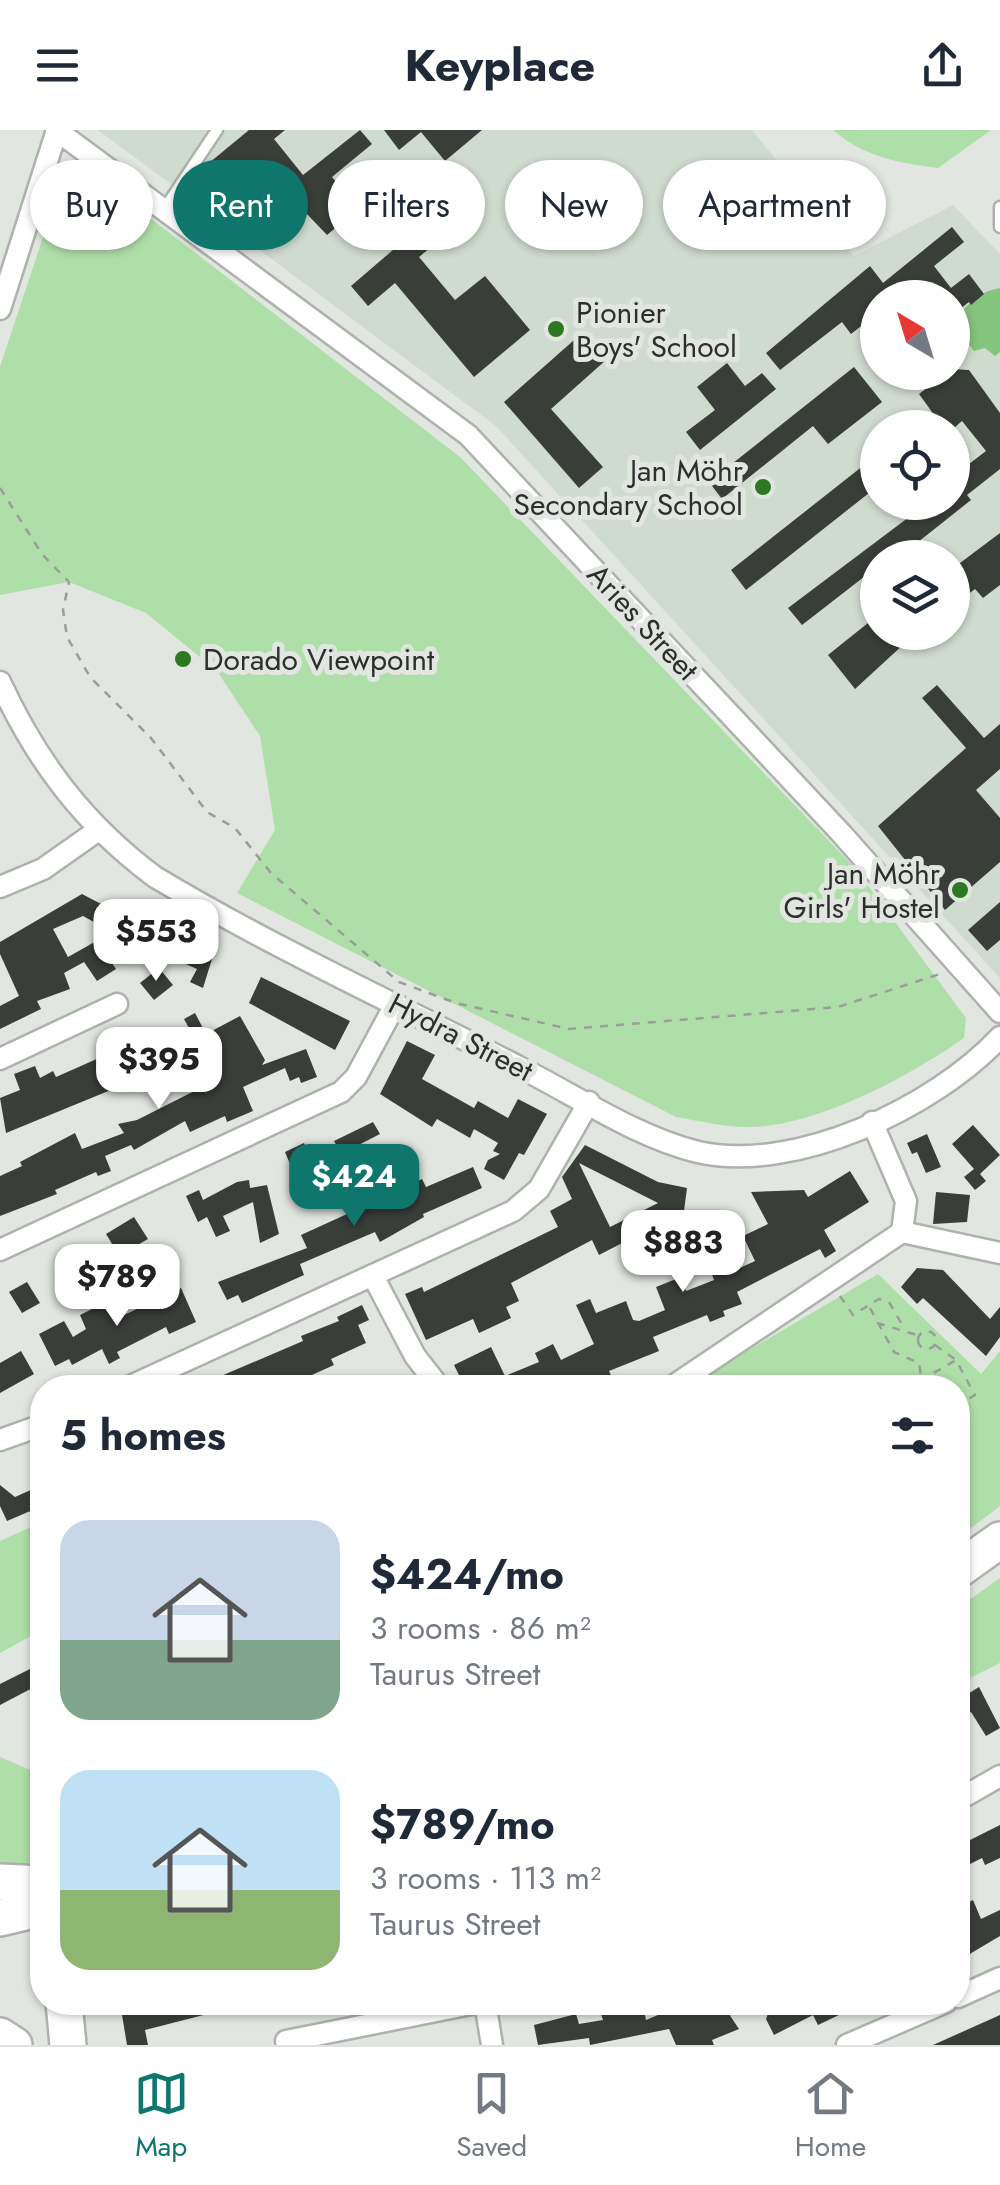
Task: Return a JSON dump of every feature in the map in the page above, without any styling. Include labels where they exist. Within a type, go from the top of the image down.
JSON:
[{"type":"highway","points":[[970,1561],[1000,1540]]},
{"type":"highway","points":[[970,1585],[1000,1564]]},
{"type":"highway","points":[[0,1882],[30,1885]]},
{"type":"highway","points":[[0,1896],[30,1889]]},
{"type":"highway","points":[[0,1918],[30,1911]]},
{"type":"highway","points":[[65,2015],[68,2045]]},
{"type":"highway","points":[[0,2036],[14,2045]]},
{"type":"street","name":"Aries Street","points":[[57,130],[468,434],[840,832],[1000,1012]]},
{"type":"street","points":[[0,309],[57,130]]},
{"type":"street","name":"Hydra Street","points":[[0,682],[44,766],[97,831],[155,877],[668,1141],[720,1154],[799,1150],[872,1122],[945,1083],[1000,1037]]},
{"type":"street","points":[[0,887],[43,869],[97,831]]},
{"type":"street","points":[[0,1058],[117,1004]]},
{"type":"street","points":[[0,1250],[341,1092],[356,1078],[396,1004]]},
{"type":"street","points":[[155,1375],[513,1211],[531,1198],[590,1102]]},
{"type":"street","points":[[872,1122],[906,1202],[902,1232]]},
{"type":"street","points":[[690,1375],[902,1232],[1000,1253]]},
{"type":"street","points":[[373,1276],[415,1356],[430,1375]]},
{"type":"street","points":[[0,1440],[30,1429]]},
{"type":"street","points":[[970,1793],[1000,1776]]},
{"type":"street","points":[[970,1992],[1000,1978]]},
{"type":"street","points":[[286,2042],[419,2015]]},
{"type":"street","points":[[486,2015],[492,2045]]},
{"type":"street","points":[[848,2045],[916,2015]]},
{"type":"lane","points":[[164,208],[217,130]]},
{"type":"lane","points":[[1000,207],[1000,227]]},
{"type":"path","points":[[0,488],[42,554],[68,582],[63,610],[67,637],[90,676],[151,738],[207,812],[235,828],[270,873],[399,982],[456,1003],[569,1029],[838,1007],[958,967]]},
{"type":"path","points":[[831,1282],[853,1314],[878,1299],[888,1302],[904,1328]]},
{"type":"path","points":[[869,1304],[894,1352],[918,1363],[919,1375]]},
{"type":"path","points":[[876,1323],[904,1328],[919,1336],[932,1332],[936,1344],[956,1360],[965,1375]]},
{"type":"path","points":[[919,1336],[921,1348],[936,1344]]},
{"type":"path","points":[[930,1375],[956,1360]]},
{"type":"shaded area","points":[[98,130],[752,130],[776,160],[663,160],[663,250],[849,250],[854,256],[866,250],[886,250],[886,240],[953,205],[1000,254],[1000,978],[496,426],[259,250],[308,250],[308,160],[173,160],[173,186],[153,171],[153,160],[138,160]]},
{"type":"green space","points":[[833,130],[991,130],[938,168],[869,153]]},
{"type":"green space","points":[[153,220],[173,236],[173,250],[192,250],[460,457],[855,868],[966,1018],[964,1038],[891,1082],[806,1118],[743,1127],[676,1117],[237,893],[275,830],[260,736],[217,671],[146,613],[69,582],[0,595],[0,367],[39,250],[153,250]]},
{"type":"green space","points":[[1000,288],[1000,352],[995,356],[985,348],[974,351],[970,346],[970,303]]},
{"type":"green space","points":[[878,1274],[981,1374],[1000,1351],[1000,1506],[970,1529],[970,1375],[706,1375]]},
{"type":"green space","points":[[30,1527],[30,1637],[0,1653],[0,1541]]},
{"type":"green space","points":[[1000,1578],[1000,1663],[970,1678],[970,1599]]},
{"type":"green space","points":[[0,1757],[30,1770],[30,1863],[0,1867]]},
{"type":"building","points":[[249,130],[285,130],[274,139],[291,160],[213,160]]},
{"type":"building","points":[[360,130],[372,144],[353,160],[328,160],[327,235],[308,215],[308,171]]},
{"type":"building","points":[[384,130],[482,130],[446,160],[421,132],[399,150]]},
{"type":"building","points":[[952,227],[964,242],[934,266],[945,280],[887,280]]},
{"type":"building","points":[[393,250],[427,250],[419,257],[455,300],[485,276],[530,330],[474,377],[395,283],[368,306],[351,286]]},
{"type":"building","points":[[870,266],[881,280],[860,280],[860,327],[851,334],[842,322],[780,370],[766,353]]},
{"type":"building","points":[[969,274],[984,294],[971,305],[970,280],[961,280]]},
{"type":"building","points":[[582,333],[606,360],[551,409],[603,467],[579,488],[504,402]]},
{"type":"building","points":[[727,363],[745,386],[762,373],[776,389],[700,450],[686,432],[715,410],[697,387]]},
{"type":"building","points":[[854,367],[860,374],[860,390],[872,390],[882,402],[872,410],[860,410],[860,419],[828,444],[813,426],[722,499],[709,482]]},
{"type":"building","points":[[970,371],[1000,413],[1000,469],[970,493],[970,463],[986,451],[970,431],[970,410],[931,410],[919,394],[924,390],[970,390]]},
{"type":"building","points":[[860,468],[860,500],[746,590],[731,570]]},
{"type":"building","points":[[905,520],[946,520],[921,540],[878,540]]},
{"type":"building","points":[[1000,533],[1000,585],[983,598],[975,589],[970,593],[970,556]]},
{"type":"building","points":[[860,554],[860,580],[802,625],[788,608]]},
{"type":"building","points":[[860,629],[860,650],[897,650],[855,689],[828,655]]},
{"type":"building","points":[[937,685],[984,738],[1000,724],[1000,769],[976,790],[1000,818],[1000,862],[945,910],[878,826],[966,748],[922,698]]},
{"type":"building","points":[[82,894],[147,928],[141,940],[100,919],[103,927],[83,916],[53,929],[68,957],[107,935],[112,947],[103,950],[116,969],[97,981],[84,962],[64,973],[70,989],[37,1001],[41,1009],[0,1029],[0,1006],[19,996],[0,954],[0,942]]},
{"type":"building","points":[[1000,902],[1000,940],[987,951],[968,930]]},
{"type":"building","points":[[176,933],[216,946],[203,988],[190,982],[197,969],[152,949],[159,935],[172,941]]},
{"type":"building","points":[[159,968],[173,985],[154,1000],[140,983]]},
{"type":"building","points":[[261,977],[350,1021],[335,1050],[249,1003]]},
{"type":"building","points":[[195,1013],[206,1034],[240,1016],[265,1060],[262,1065],[306,1049],[317,1077],[301,1083],[299,1077],[290,1081],[285,1068],[243,1087],[253,1111],[227,1122],[225,1116],[190,1132],[185,1121],[134,1150],[131,1145],[105,1156],[111,1171],[98,1176],[96,1172],[55,1190],[57,1194],[0,1216],[0,1176],[22,1166],[20,1162],[75,1133],[82,1149],[124,1133],[118,1124],[137,1120],[218,1079],[206,1054],[185,1068],[170,1044],[190,1030],[184,1019]]},
{"type":"building","points":[[407,1041],[435,1055],[422,1079],[474,1108],[478,1101],[508,1118],[518,1099],[547,1114],[524,1155],[519,1153],[504,1180],[484,1169],[488,1160],[500,1154],[493,1151],[498,1143],[474,1129],[470,1138],[437,1119],[432,1127],[380,1094]]},
{"type":"building","points":[[108,1054],[123,1085],[6,1133],[0,1098],[20,1090],[14,1074],[35,1066],[40,1078],[53,1071],[56,1077]]},
{"type":"building","points":[[373,1122],[380,1134],[341,1154],[334,1141]]},
{"type":"building","points":[[973,1125],[1000,1155],[980,1174],[986,1181],[975,1190],[964,1177],[974,1169],[952,1144]]},
{"type":"building","points":[[927,1134],[941,1167],[926,1173],[917,1152],[912,1154],[907,1143]]},
{"type":"building","points":[[304,1143],[316,1169],[321,1166],[327,1179],[301,1190],[285,1152]]},
{"type":"building","points":[[585,1145],[658,1182],[687,1188],[684,1211],[599,1255],[592,1240],[511,1283],[519,1301],[506,1307],[511,1318],[479,1333],[473,1319],[426,1340],[405,1294],[422,1287],[424,1292],[558,1227],[550,1211],[572,1199],[562,1177]],"holes":[[[579,1163],[658,1203],[610,1227]]]},
{"type":"building","points":[[473,1167],[482,1188],[423,1214],[424,1217],[380,1242],[375,1232],[300,1264],[304,1275],[242,1303],[238,1295],[227,1300],[218,1282],[307,1248],[301,1235],[347,1214],[338,1198],[356,1188],[367,1209],[389,1196],[380,1180],[391,1174],[400,1190],[422,1179],[426,1187]]},
{"type":"building","points":[[850,1171],[869,1202],[824,1230],[836,1251],[825,1258],[820,1249],[737,1292],[742,1304],[723,1311],[725,1316],[710,1322],[707,1315],[653,1337],[659,1351],[609,1371],[611,1375],[507,1375],[539,1362],[535,1353],[553,1344],[561,1360],[594,1344],[576,1305],[590,1299],[596,1313],[626,1301],[633,1320],[639,1321],[665,1310],[656,1287],[681,1277],[686,1291],[714,1280],[709,1266],[724,1260],[729,1273],[755,1261],[743,1236],[768,1224],[751,1192],[804,1190],[808,1197]]},
{"type":"building","points":[[249,1180],[250,1188],[267,1185],[279,1234],[260,1243],[253,1202],[223,1216],[230,1231],[216,1237],[207,1217],[198,1222],[186,1196],[199,1190],[203,1200]]},
{"type":"building","points":[[936,1192],[970,1195],[967,1222],[933,1224]]},
{"type":"building","points":[[134,1217],[148,1239],[134,1247],[139,1256],[125,1265],[106,1234]]},
{"type":"building","points":[[83,1249],[91,1266],[62,1279],[55,1262]]},
{"type":"building","points":[[917,1268],[943,1270],[990,1319],[1000,1307],[1000,1337],[986,1356],[923,1298],[917,1304],[901,1287]]},
{"type":"building","points":[[27,1282],[40,1303],[22,1313],[9,1292]]},
{"type":"building","points":[[181,1288],[196,1322],[169,1334],[166,1327],[117,1352],[120,1358],[109,1364],[102,1349],[72,1365],[69,1359],[55,1366],[39,1334],[64,1321],[73,1337],[86,1329],[80,1315],[110,1300],[116,1313],[122,1310],[124,1315]]},
{"type":"building","points":[[362,1305],[369,1320],[358,1325],[366,1343],[331,1359],[334,1365],[312,1375],[223,1375],[303,1341],[301,1336],[339,1321],[337,1317]]},
{"type":"building","points":[[491,1347],[505,1375],[459,1375],[454,1365]]},
{"type":"building","points":[[21,1351],[34,1374],[0,1393],[0,1363]]},
{"type":"building","points":[[0,1485],[15,1497],[30,1490],[30,1511],[7,1521],[0,1506]]},
{"type":"building","points":[[30,1669],[30,1689],[0,1705],[0,1684]]},
{"type":"building","points":[[979,1687],[1000,1728],[986,1736],[970,1713],[970,1693]]},
{"type":"building","points":[[1000,1825],[1000,1858],[985,1865],[982,1858],[970,1864],[970,1840]]},
{"type":"building","points":[[973,1900],[981,1919],[1000,1910],[1000,1936],[970,1954]]},
{"type":"building","points":[[122,2015],[204,2015],[145,2030],[148,2045],[127,2045]]},
{"type":"building","points":[[572,2015],[576,2015],[579,2024],[603,2020],[601,2015],[645,2015],[646,2020],[658,2015],[730,2015],[739,2029],[712,2040],[714,2045],[676,2045],[669,2029],[590,2045],[589,2038],[538,2045],[534,2025]]},
{"type":"building","points":[[768,2015],[813,2015],[774,2035]]},
{"type":"building","points":[[813,2015],[839,2015],[818,2025]]},
{"type":"building","points":[[1000,2015],[1000,2045],[933,2045]]},
{"type":"place","name":"Pionier Boys' School","points":[[556,329]]},
{"type":"place","name":"Jan Möhr Secondary School","points":[[763,487]]},
{"type":"place","name":"Dorado Viewpoint","points":[[183,659]]},
{"type":"place","name":"Jan Möhr Girls' Hostel","points":[[960,890]]}]
